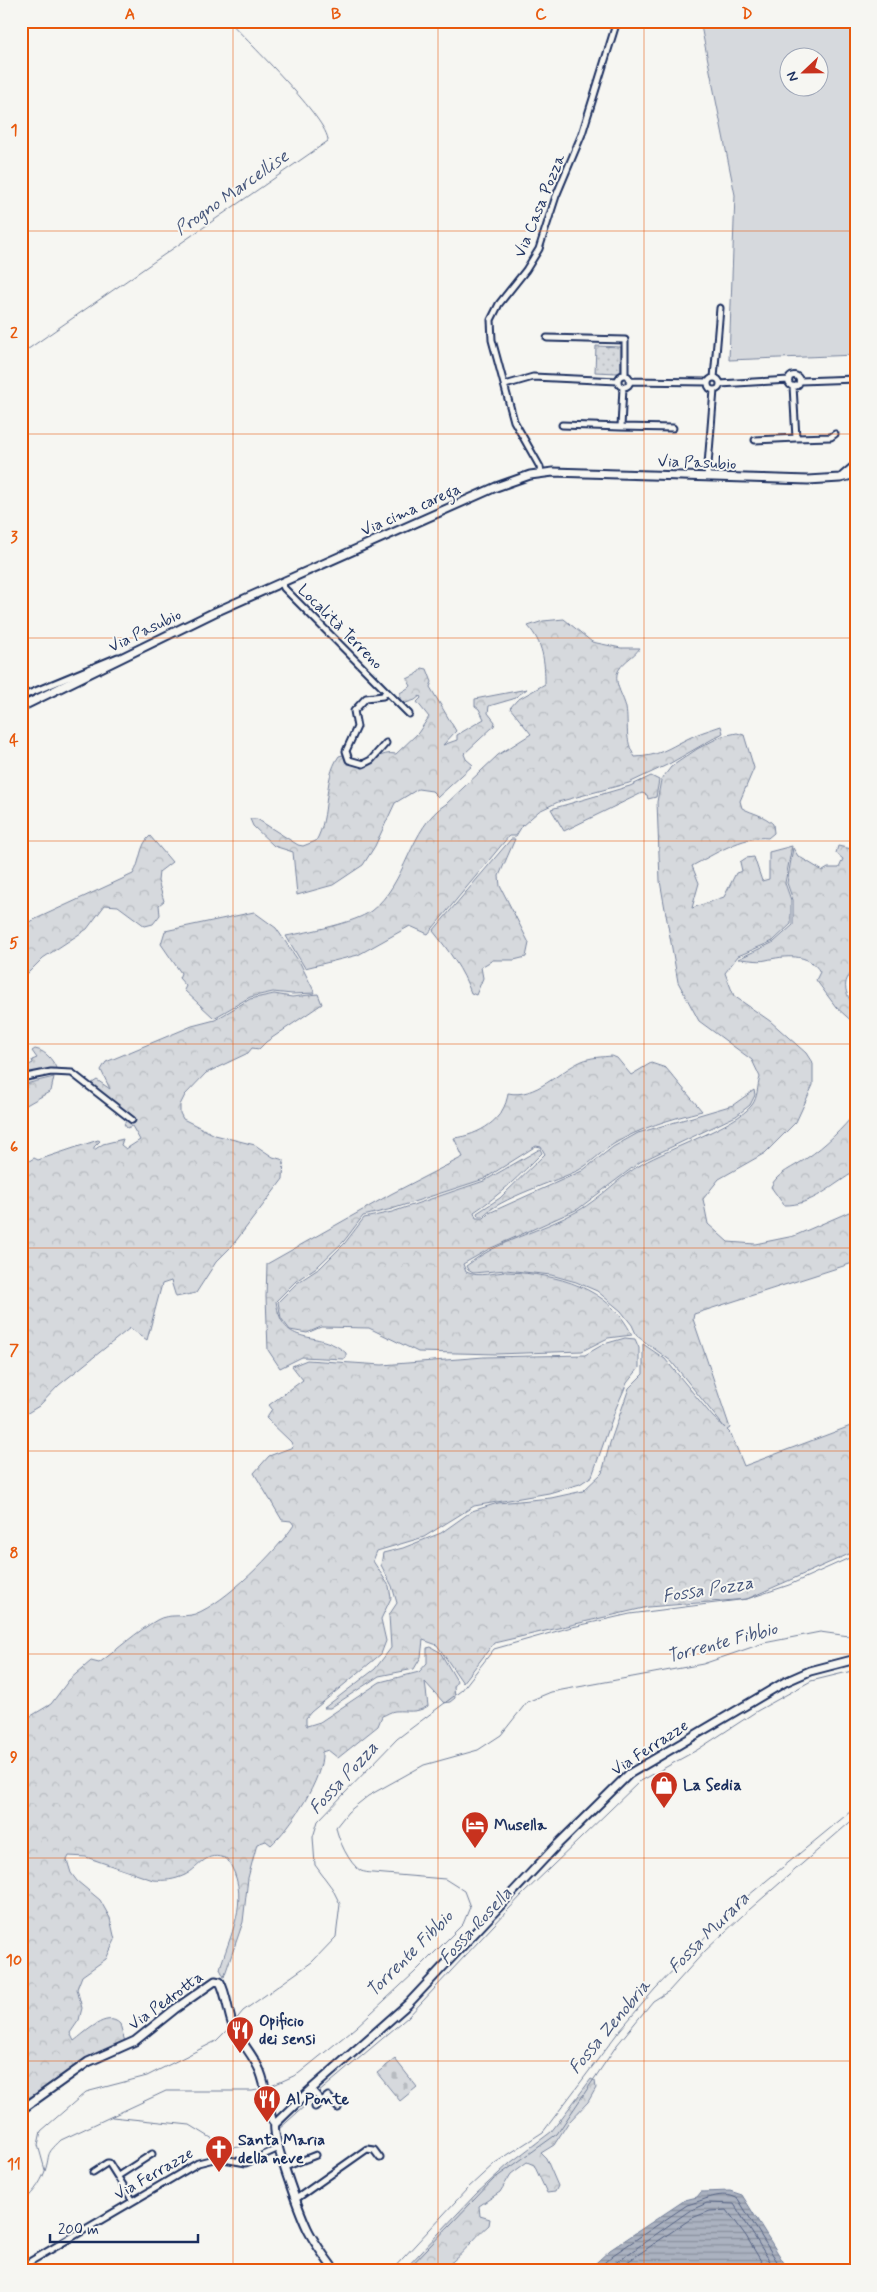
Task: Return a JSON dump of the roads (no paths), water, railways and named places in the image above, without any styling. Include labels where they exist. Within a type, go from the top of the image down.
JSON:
[{"type":"street","name":"Via Casa Pozza","points":[[541,473],[540,467],[514,421],[492,340],[491,320],[498,304],[526,270],[539,249],[556,196],[582,134],[617,21]]},
{"type":"street","points":[[720,308],[714,378],[720,384]]},
{"type":"street","points":[[547,338],[625,340],[625,375],[629,381]]},
{"type":"street","points":[[618,381],[620,376],[625,375]]},
{"type":"street","points":[[707,477],[714,390],[720,384],[789,380],[794,375],[798,376],[800,381]]},
{"type":"street","points":[[505,386],[533,377],[618,381],[623,387]]},
{"type":"street","points":[[621,426],[623,387],[629,381],[708,382],[714,378]]},
{"type":"street","points":[[794,386],[800,381],[856,379]]},
{"type":"street","points":[[789,380],[794,386],[796,438]]},
{"type":"street","points":[[708,382],[709,388],[714,390]]},
{"type":"street","points":[[562,425],[673,428]]},
{"type":"street","points":[[754,440],[831,437],[836,434]]},
{"type":"street","points":[[840,478],[856,465]]},
{"type":"street","name":"Via cima carega","points":[[282,583],[496,487],[541,473],[553,472]]},
{"type":"street","name":"Via Pasubio","points":[[553,472],[808,480],[840,478],[856,474]]},
{"type":"street","name":"Via Pasubio","points":[[21,707],[213,613],[282,583]]},
{"type":"street","name":"Località Terreno","points":[[282,583],[284,588],[408,714]]},
{"type":"street","points":[[21,697],[142,648]]},
{"type":"street","points":[[384,689],[383,696],[366,698],[354,711],[358,727],[346,751],[347,755],[353,762],[363,764],[371,760],[386,742]]},
{"type":"street","points":[[21,1078],[51,1072],[72,1073],[132,1120]]},
{"type":"street","name":"Via Ferrazze","points":[[275,2126],[317,2096],[408,2004],[558,1844],[629,1774],[791,1679],[810,1671],[856,1659]]},
{"type":"street","name":"Via Pedrotta","points":[[21,2110],[93,2059],[135,2042],[204,1987],[215,1981],[220,1982],[223,1987],[232,2024],[241,2042],[259,2068],[275,2126]]},
{"type":"street","points":[[315,2107],[317,2096],[328,2096],[338,2108]]},
{"type":"street","points":[[275,2126],[279,2148],[307,2228],[335,2271]]},
{"type":"street","name":"Via Ferrazze","points":[[21,2267],[209,2158],[246,2163],[279,2148]]},
{"type":"street","points":[[296,2199],[367,2149],[374,2150],[380,2158]]},
{"type":"street","points":[[118,2176],[152,2154]]},
{"type":"street","points":[[285,2167],[316,2155]]},
{"type":"street","points":[[92,2172],[107,2163],[118,2176],[133,2201]]},
{"type":"water","points":[[730,2191],[742,2195],[789,2271],[587,2271],[610,2250],[685,2200],[697,2197],[701,2192]]},
{"type":"waterway","name":"Progno Marcellise","points":[[21,354],[328,141],[325,131],[302,99],[229,21]]},
{"type":"waterway","name":"Fossa Pozza","points":[[234,2022],[243,2011],[312,1962],[336,1937],[340,1904],[332,1888],[315,1865],[313,1837],[318,1821],[397,1739],[462,1690],[494,1649],[568,1628],[630,1614],[747,1599],[789,1585],[856,1555]]},
{"type":"waterway","name":"Torrente Fibbio","points":[[267,2088],[298,2074],[356,2027],[463,1924],[470,1907],[464,1891],[445,1879],[368,1873],[361,1871],[352,1863],[339,1838],[336,1827],[348,1812],[368,1796],[424,1765],[478,1750],[501,1735],[527,1702],[551,1692],[703,1664],[764,1643],[820,1632],[856,1637]]},
{"type":"waterway","name":"Fossa Rosella","points":[[318,2093],[408,2017],[522,1895],[639,1782],[697,1750],[757,1711],[811,1681],[856,1670]]},
{"type":"waterway","name":"Fossa Zenobria","points":[[391,2271],[468,2188],[495,2163],[543,2132],[620,2030],[655,1989],[732,1909],[856,1807]]},
{"type":"waterway","name":"Fossa Murara","points":[[406,2271],[494,2179],[557,2134],[617,2045],[653,2001],[669,1991],[705,1951],[742,1916],[856,1817]]},
{"type":"waterway","name":"Fossa Pozza","points":[[45,2170],[38,2145],[41,2131],[86,2092],[147,2076],[216,2041],[230,2027]]},
{"type":"waterway","name":"Torrente Fibbio","points":[[21,2204],[38,2185],[45,2171],[50,2152],[61,2140],[166,2091],[252,2091],[263,2089]]},
{"type":"waterway","name":"Fossa Rosella","points":[[278,2130],[316,2096]]},
{"type":"waterway","name":"Fossa Rosella","points":[[112,2117],[190,2125],[226,2147],[232,2148],[256,2142],[272,2133]]},
{"type":"place","name":"La Sedia","points":[[664,1809]]},
{"type":"place","name":"Musella","points":[[475,1849]]},
{"type":"place","name":"Opificio dei sensi","points":[[240,2054]]},
{"type":"place","name":"Al Ponte","points":[[267,2123]]},
{"type":"place","name":"Santa Maria della neve","points":[[219,2173]]}]
